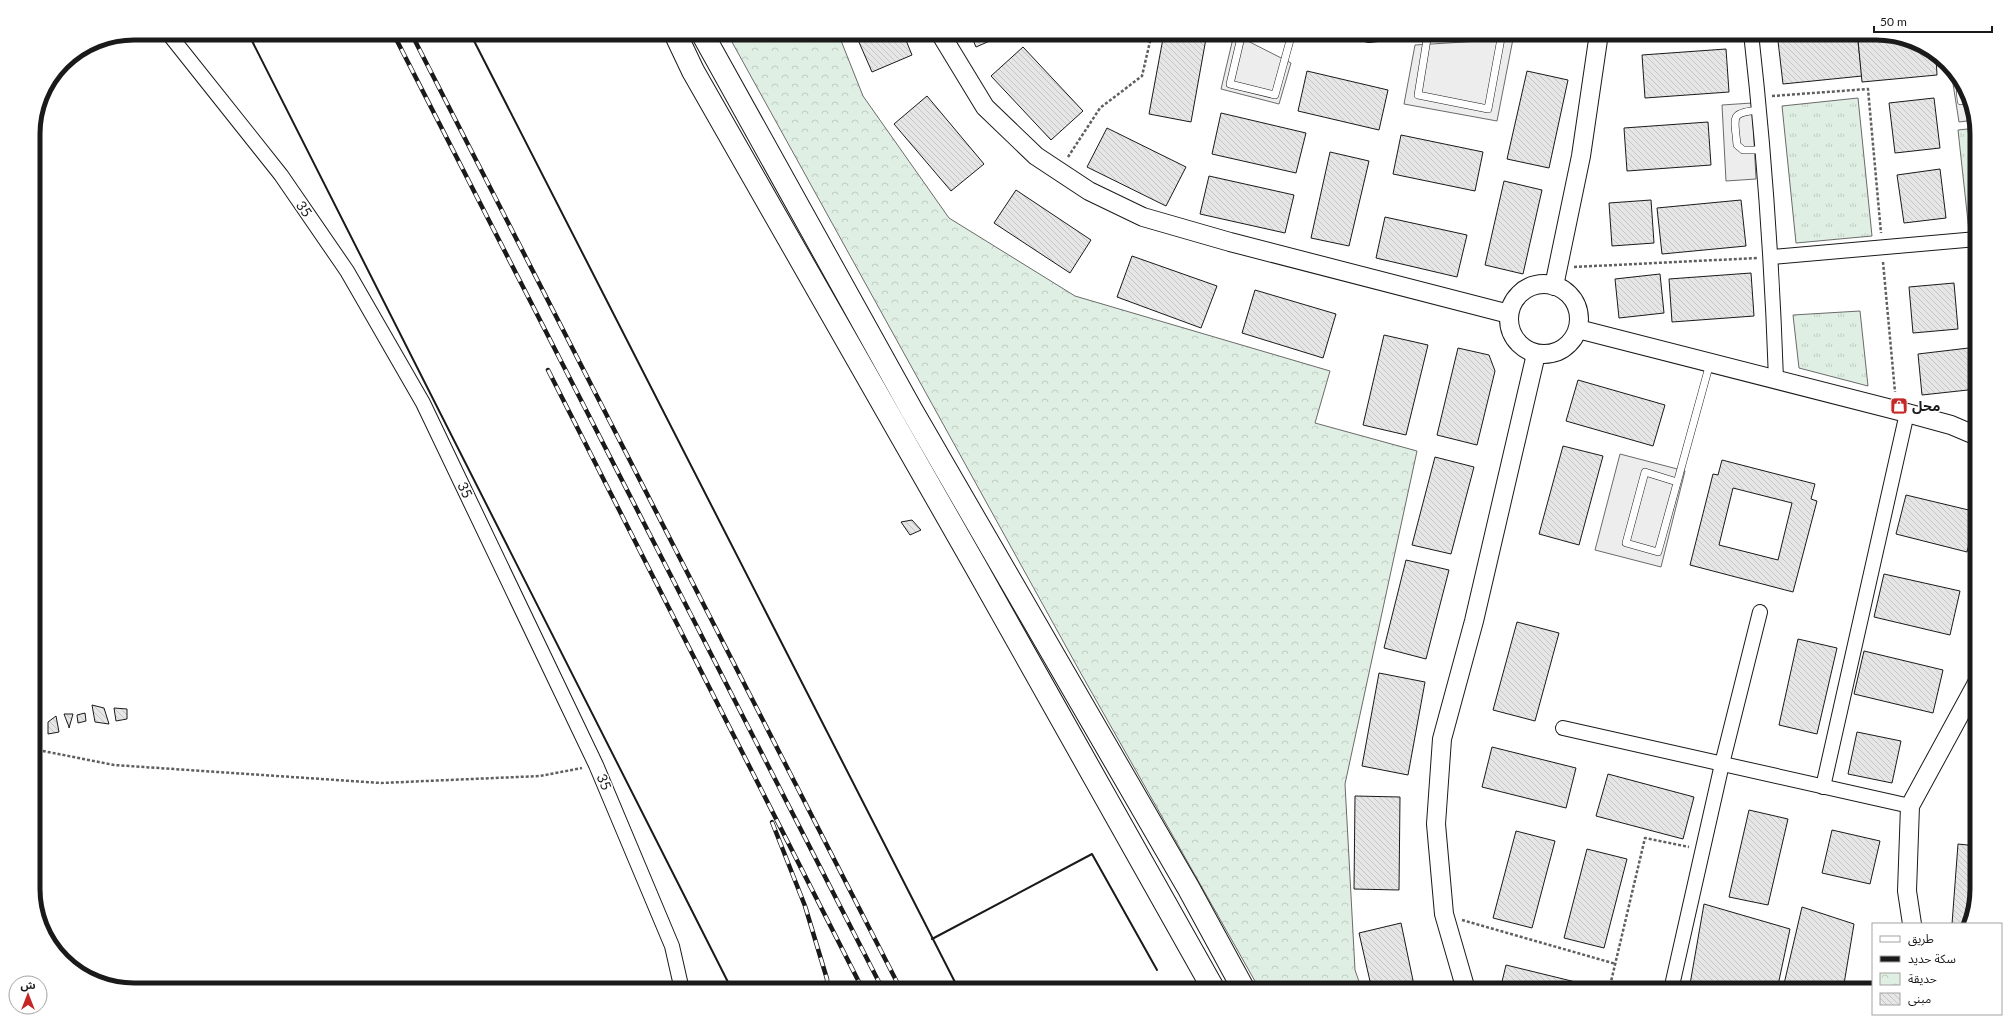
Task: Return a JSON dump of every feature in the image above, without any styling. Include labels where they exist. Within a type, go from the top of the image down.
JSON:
[{"type":"main road","points":[[678,40],[693,71],[961,539],[1210,983]]},
{"type":"main road","points":[[706,40],[915,416],[1189,889],[1240,983]]},
{"type":"street","name":"35","points":[[174,40],[281,175],[347,271],[423,403],[596,765],[672,946],[680,983]]},
{"type":"street","points":[[944,40],[985,107],[1036,156],[1089,191],[1143,217],[1230,242],[1509,314]]},
{"type":"street","points":[[1554,286],[1581,156],[1598,40]]},
{"type":"street","points":[[1752,40],[1759,103],[1772,257],[1776,378]]},
{"type":"street","points":[[1772,257],[1970,240]]},
{"type":"street","points":[[1542,284],[1554,286],[1564,290],[1575,303],[1579,318],[1578,329],[1573,339],[1566,347],[1557,352],[1536,354],[1526,350],[1518,343],[1512,334],[1509,325],[1509,314],[1513,303],[1520,293],[1530,287],[1542,284]]},
{"type":"street","points":[[1578,329],[1710,363],[1776,378],[1951,425],[1970,433]]},
{"type":"street","points":[[1464,983],[1444,914],[1436,824],[1442,739],[1474,621],[1536,354]]},
{"type":"street","points":[[1823,787],[1902,412]]},
{"type":"street","points":[[1673,983],[1722,764],[1760,612]]},
{"type":"street","points":[[1912,923],[1907,891],[1910,806],[1970,696]]},
{"type":"street","points":[[1563,728],[1910,806]]},
{"type":"lane","points":[[1240,40],[1230,84],[1275,95],[1290,40]]},
{"type":"lane","points":[[1427,40],[1418,95],[1488,109],[1501,40]]},
{"type":"lane","points":[[1960,93],[1961,101]]},
{"type":"lane","points":[[1759,103],[1742,111],[1735,119],[1737,145],[1743,150],[1763,150]]},
{"type":"lane","points":[[1677,482],[1645,472],[1626,543],[1658,552],[1710,363]]},
{"type":"path","points":[[1058,171],[1100,108],[1142,76],[1150,40]]},
{"type":"path","points":[[1759,103],[1868,88],[1882,247],[1902,412]]},
{"type":"path","points":[[1558,268],[1772,257]]},
{"type":"path","points":[[40,750],[114,765],[381,783],[540,776],[596,765]]},
{"type":"path","points":[[1612,983],[1645,838],[1703,850]]},
{"type":"path","points":[[1444,914],[1616,964]]},
{"type":"green space","points":[[731,40],[841,40],[863,96],[949,218],[1075,296],[1330,371],[1315,423],[1417,451],[1345,784],[1355,970],[1360,983],[1256,983],[1079,670]]},
{"type":"green space","points":[[1858,98],[1872,236],[1796,243],[1782,106]]},
{"type":"green space","points":[[1970,129],[1969,231],[1958,130]]},
{"type":"green space","points":[[1860,311],[1868,386],[1799,368],[1793,315]]},
{"type":"shaded area","points":[[1233,40],[1246,40],[1291,63],[1279,104],[1221,89]]},
{"type":"shaded area","points":[[1513,40],[1497,121],[1404,104],[1415,45]]},
{"type":"shaded area","points":[[1952,80],[1965,104],[1969,121],[1959,122]]},
{"type":"shaded area","points":[[1752,103],[1756,179],[1726,181],[1722,105]]},
{"type":"shaded area","points":[[1620,454],[1685,471],[1661,567],[1595,550]]},
{"type":"building","points":[[858,40],[906,40],[912,55],[872,72]]},
{"type":"building","points":[[973,40],[992,40],[976,47]]},
{"type":"building","points":[[1163,40],[1206,40],[1191,122],[1149,114]]},
{"type":"building","points":[[1858,40],[1862,76],[1783,84],[1778,41]]},
{"type":"building","points":[[1858,40],[1888,41],[1906,45],[1936,62],[1937,75],[1862,82]]},
{"type":"building","points":[[1023,47],[1083,111],[1051,140],[991,76]]},
{"type":"building","points":[[1726,49],[1729,92],[1645,98],[1642,55]]},
{"type":"building","points":[[1307,71],[1388,90],[1379,130],[1298,111]]},
{"type":"building","points":[[1527,71],[1568,80],[1549,168],[1507,159]]},
{"type":"building","points":[[927,96],[984,164],[951,191],[894,124]]},
{"type":"building","points":[[1934,98],[1940,148],[1895,153],[1889,103]]},
{"type":"building","points":[[1221,113],[1306,133],[1296,173],[1212,154]]},
{"type":"building","points":[[1708,122],[1711,165],[1627,171],[1624,128]]},
{"type":"building","points":[[1107,128],[1186,167],[1166,206],[1087,167]]},
{"type":"building","points":[[1401,135],[1483,152],[1475,191],[1393,174]]},
{"type":"building","points":[[1330,152],[1369,161],[1349,246],[1311,238]]},
{"type":"building","points":[[1940,169],[1946,218],[1904,223],[1897,175]]},
{"type":"building","points":[[1209,176],[1294,195],[1285,233],[1200,214]]},
{"type":"building","points":[[1504,181],[1542,190],[1523,274],[1485,265]]},
{"type":"building","points":[[1016,190],[1091,240],[1070,273],[994,223]]},
{"type":"building","points":[[1651,200],[1654,243],[1612,246],[1609,203]]},
{"type":"building","points":[[1741,200],[1746,246],[1662,254],[1657,208]]},
{"type":"building","points":[[1385,217],[1467,235],[1457,277],[1376,258]]},
{"type":"building","points":[[1132,256],[1217,286],[1201,328],[1117,297]]},
{"type":"building","points":[[1751,273],[1754,316],[1672,322],[1669,279]]},
{"type":"building","points":[[1660,274],[1664,313],[1619,318],[1615,279]]},
{"type":"building","points":[[1954,283],[1958,329],[1913,333],[1909,287]]},
{"type":"building","points":[[1255,290],[1336,314],[1323,358],[1242,333]]},
{"type":"building","points":[[1384,335],[1428,345],[1406,435],[1363,425]]},
{"type":"building","points":[[1458,348],[1489,355],[1495,371],[1477,445],[1437,435]]},
{"type":"building","points":[[1970,348],[1970,390],[1922,395],[1918,354]]},
{"type":"building","points":[[1578,380],[1665,405],[1653,446],[1566,421]]},
{"type":"building","points":[[1563,446],[1603,456],[1579,545],[1539,534]]},
{"type":"building","points":[[1435,457],[1474,467],[1451,554],[1412,545]]},
{"type":"building","points":[[1722,460],[1815,484],[1811,499],[1817,501],[1793,592],[1690,565],[1713,474],[1718,475]],"holes":[[[1733,488],[1792,503],[1778,560],[1719,545]]]},
{"type":"building","points":[[1906,495],[1970,510],[1970,540],[1967,552],[1896,534]]},
{"type":"building","points":[[912,520],[921,530],[910,535],[901,522]]},
{"type":"building","points":[[1406,560],[1449,570],[1426,659],[1384,648]]},
{"type":"building","points":[[1884,574],[1960,591],[1950,635],[1874,617]]},
{"type":"building","points":[[1517,622],[1559,633],[1535,721],[1493,710]]},
{"type":"building","points":[[1798,639],[1837,648],[1817,734],[1779,725]]},
{"type":"building","points":[[1864,651],[1943,670],[1933,713],[1854,694]]},
{"type":"building","points":[[1379,673],[1425,682],[1408,775],[1362,766]]},
{"type":"building","points":[[92,705],[104,708],[109,724],[95,722]]},
{"type":"building","points":[[114,708],[127,709],[127,719],[116,721]]},
{"type":"building","points":[[85,713],[86,721],[78,723],[77,715]]},
{"type":"building","points":[[64,714],[73,714],[69,728],[69,727]]},
{"type":"building","points":[[56,716],[59,732],[48,734],[48,722]]},
{"type":"building","points":[[1857,732],[1901,741],[1892,783],[1848,774]]},
{"type":"building","points":[[1492,747],[1576,768],[1566,808],[1482,787]]},
{"type":"building","points":[[1608,774],[1694,797],[1683,839],[1596,816]]},
{"type":"building","points":[[1355,796],[1400,797],[1399,890],[1354,889]]},
{"type":"building","points":[[1749,810],[1788,819],[1768,905],[1729,897]]},
{"type":"building","points":[[1832,830],[1880,841],[1870,884],[1822,873]]},
{"type":"building","points":[[1516,831],[1555,841],[1532,928],[1493,918]]},
{"type":"building","points":[[1958,844],[1970,845],[1970,889],[1967,913],[1964,923],[1952,923]]},
{"type":"building","points":[[1587,849],[1627,859],[1604,948],[1564,938]]},
{"type":"building","points":[[1704,904],[1790,929],[1778,983],[1690,983]]},
{"type":"building","points":[[1802,907],[1854,924],[1844,983],[1784,983]]},
{"type":"building","points":[[1401,923],[1414,983],[1370,983],[1359,933]]},
{"type":"building","points":[[1506,965],[1580,983],[1502,983]]},
{"type":"railway","points":[[397,40],[879,983]]},
{"type":"railway","points":[[415,40],[897,983]]},
{"type":"railway","points":[[548,370],[859,983]]},
{"type":"railway","points":[[772,822],[805,906],[827,983]]},
{"type":"wall","points":[[252,40],[728,983]]},
{"type":"wall","points":[[474,40],[955,983]]},
{"type":"wall","points":[[932,939],[1092,854],[1157,970]]},
{"type":"place","name":"محل","points":[[1899,406]]}]
